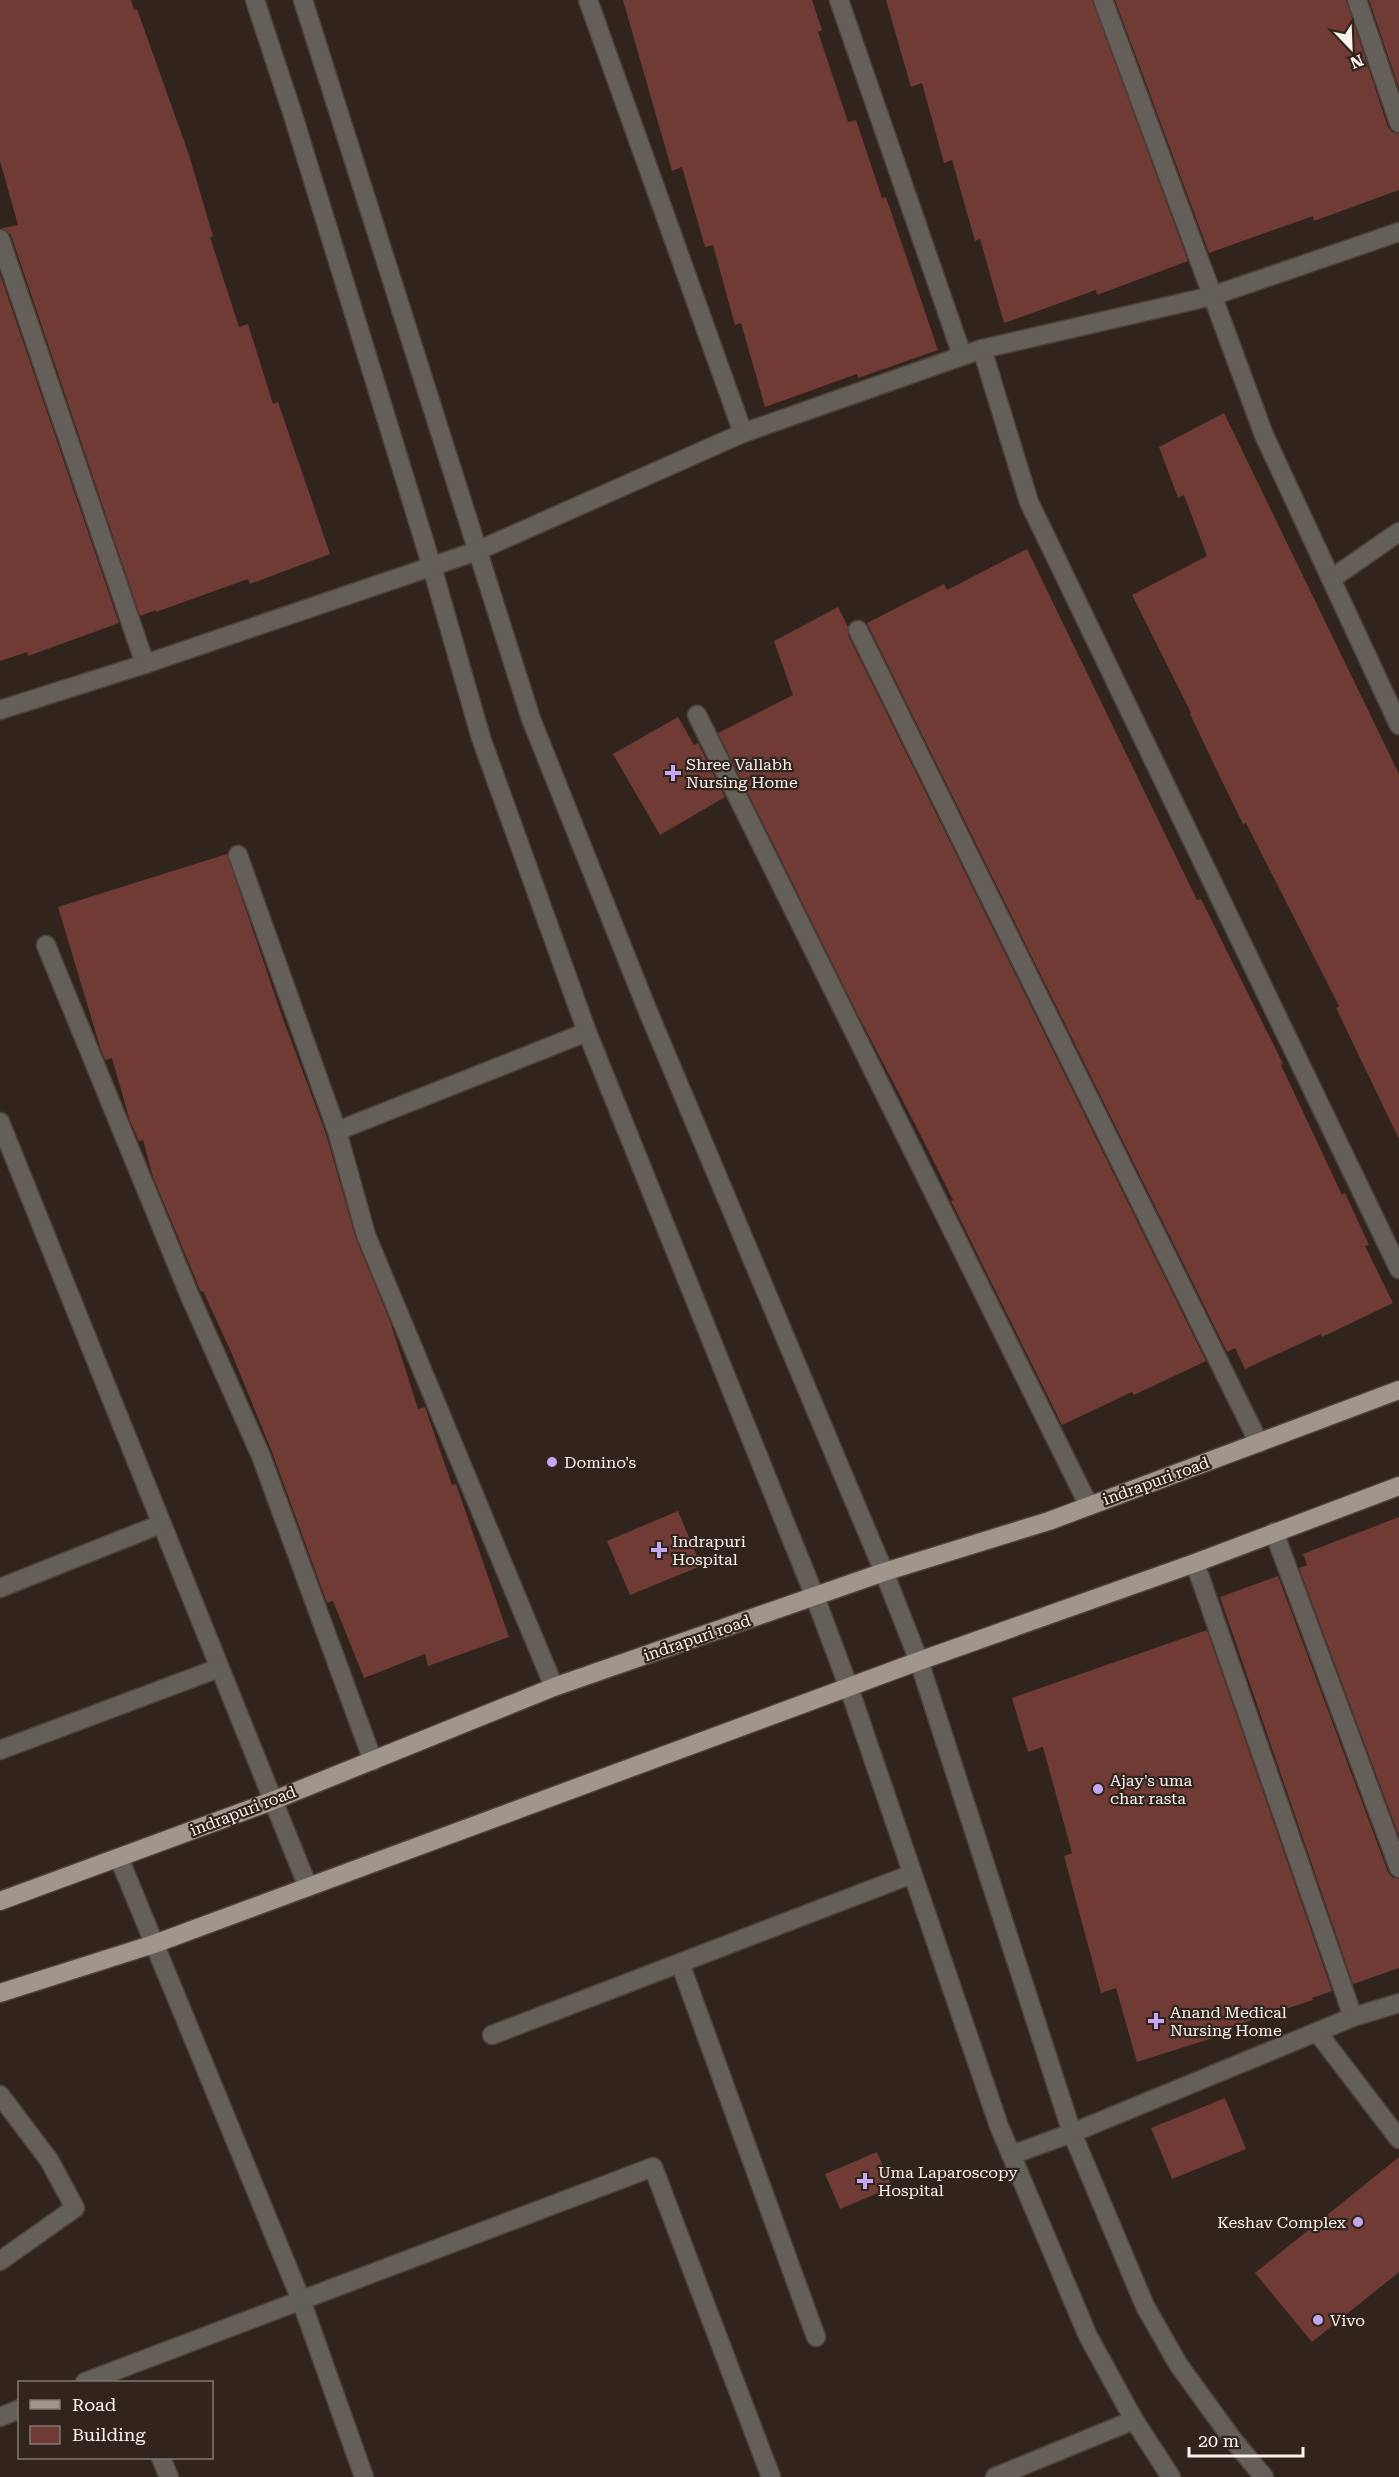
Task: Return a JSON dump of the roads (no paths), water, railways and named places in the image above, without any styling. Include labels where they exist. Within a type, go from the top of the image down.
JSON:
[{"type":"main road","name":"indrapuri road","points":[[0,1901],[272,1801],[554,1688],[884,1572],[1049,1521],[1399,1390]]},
{"type":"main road","points":[[0,1993],[154,1944],[919,1661],[1195,1563],[1399,1486]]},
{"type":"street","points":[[255,0],[292,112],[432,567],[481,738],[587,1032],[815,1597],[849,1688],[999,2126],[1088,2336],[1134,2420],[1171,2477]]},
{"type":"street","points":[[303,0],[531,719],[647,1009],[884,1572],[919,1661],[1072,2133],[1145,2306],[1178,2364],[1233,2440],[1264,2477]]},
{"type":"street","points":[[588,0],[743,433]]},
{"type":"street","points":[[839,0],[962,356]]},
{"type":"street","points":[[1103,0],[1264,435],[1331,579],[1391,687],[1399,725]]},
{"type":"street","points":[[1357,0],[1399,123]]},
{"type":"street","points":[[0,710],[145,664],[477,551],[743,433],[981,349],[1212,296],[1399,232]]},
{"type":"street","points":[[0,239],[145,664]]},
{"type":"street","points":[[981,349],[1029,502],[1399,1269]]},
{"type":"street","points":[[1331,579],[1399,532]]},
{"type":"street","points":[[858,630],[1259,1443]]},
{"type":"street","points":[[697,715],[1089,1506]]},
{"type":"street","points":[[238,855],[337,1131],[366,1235],[554,1688]]},
{"type":"street","points":[[46,945],[189,1294],[261,1456],[373,1761]]},
{"type":"street","points":[[337,1131],[587,1032]]},
{"type":"street","points":[[0,1122],[308,1887]]},
{"type":"street","points":[[0,1588],[161,1524]]},
{"type":"street","points":[[1274,1532],[1399,1868]]},
{"type":"street","points":[[1195,1563],[1353,2017]]},
{"type":"street","points":[[0,1750],[219,1668]]},
{"type":"street","points":[[119,1858],[301,2300],[364,2477]]},
{"type":"street","points":[[492,2035],[912,1874]]},
{"type":"street","points":[[680,1963],[816,2337]]},
{"type":"street","points":[[1011,2155],[1072,2133],[1353,2017],[1399,2003]]},
{"type":"street","points":[[1318,2033],[1399,2139]]},
{"type":"street","points":[[0,2096],[49,2160],[75,2208],[0,2260]]},
{"type":"street","points":[[91,2381],[127,2375],[301,2300],[653,2167],[771,2477]]},
{"type":"street","points":[[0,2417],[18,2410]]},
{"type":"street","points":[[995,2477],[1134,2420]]},
{"type":"street","points":[[162,2459],[169,2477]]},
{"type":"place","name":"Shree Vallabh Nursing Home","points":[[673,773]]},
{"type":"place","name":"Domino's","points":[[552,1462]]},
{"type":"place","name":"Indrapuri Hospital","points":[[659,1550]]},
{"type":"place","name":"Ajay's uma char rasta","points":[[1098,1789]]},
{"type":"place","name":"Anand Medical Nursing Home","points":[[1156,2021]]},
{"type":"place","name":"Uma Laparoscopy Hospital","points":[[865,2181]]},
{"type":"place","name":"Keshav Complex","points":[[1358,2222]]},
{"type":"place","name":"Vivo","points":[[1318,2320]]}]
